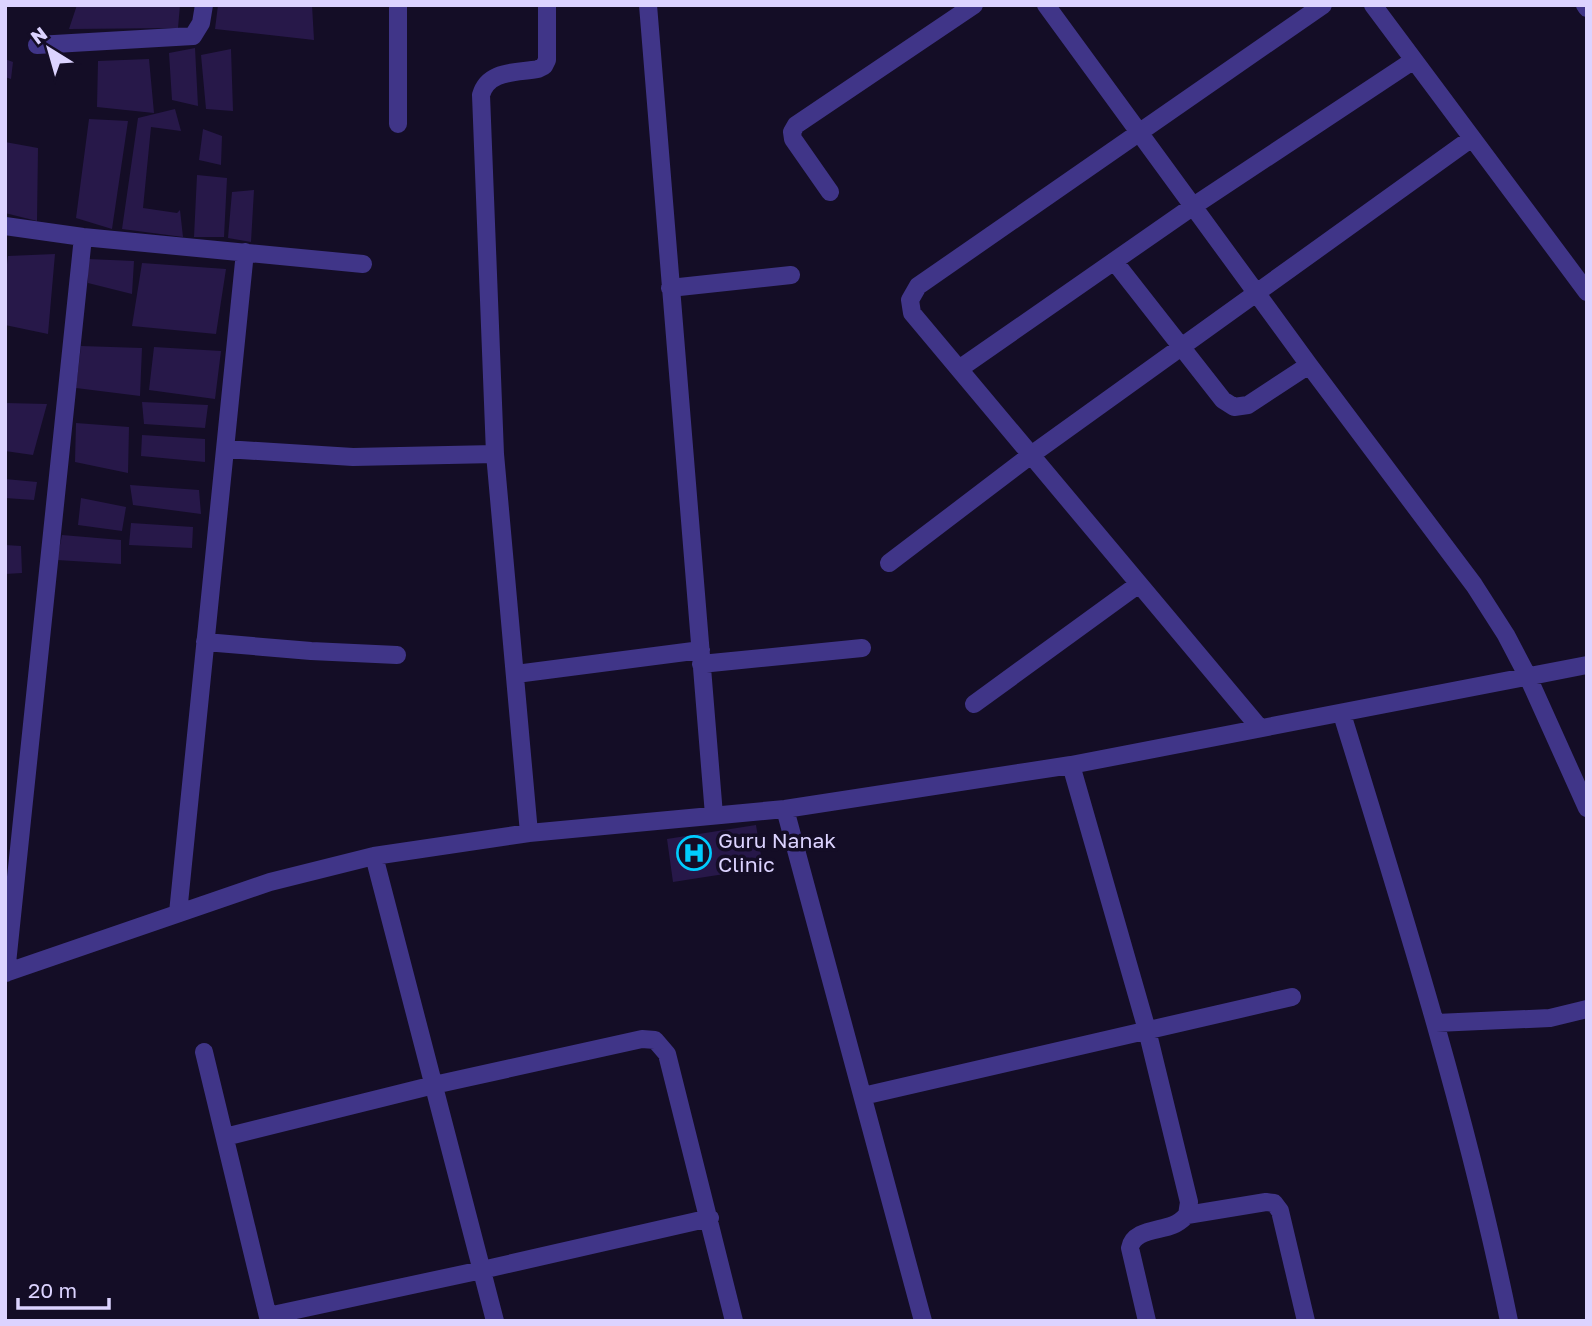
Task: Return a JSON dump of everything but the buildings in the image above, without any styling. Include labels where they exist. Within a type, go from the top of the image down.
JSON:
[{"type":"street","points":[[37,45],[193,36],[201,23],[204,5]]},
{"type":"street","points":[[398,5],[398,124]]},
{"type":"street","points":[[529,833],[495,454],[481,95],[484,85],[492,77],[544,66],[547,60],[547,5]]},
{"type":"street","points":[[648,5],[715,815]]},
{"type":"street","points":[[830,192],[793,139],[792,132],[796,125],[974,5]]},
{"type":"street","points":[[1046,5],[1308,365],[1474,585],[1506,635],[1528,677],[1587,808]]},
{"type":"street","points":[[1259,727],[912,313],[910,300],[918,286],[1323,5]]},
{"type":"street","points":[[1373,5],[1587,292]]},
{"type":"street","points":[[959,369],[1192,207],[1414,60]]},
{"type":"street","points":[[889,563],[1031,455],[1472,138]]},
{"type":"street","points":[[5,226],[83,237],[363,264]]},
{"type":"street","points":[[83,237],[5,973],[270,882],[374,856],[529,833],[785,809],[1071,765],[1587,665]]},
{"type":"street","points":[[177,913],[245,252]]},
{"type":"street","points":[[1114,261],[1223,400],[1234,407],[1248,405],[1308,365]]},
{"type":"street","points":[[670,288],[791,275]]},
{"type":"street","points":[[225,449],[353,457],[495,454]]},
{"type":"street","points":[[974,704],[1139,584]]},
{"type":"street","points":[[205,642],[397,655]]},
{"type":"street","points":[[516,674],[701,657],[862,648]]},
{"type":"street","points":[[1342,714],[1436,1023],[1469,1146],[1510,1321]]},
{"type":"street","points":[[1071,765],[1147,1030],[1189,1202],[1188,1215]]},
{"type":"street","points":[[785,809],[923,1321]]},
{"type":"street","points":[[374,856],[495,1321]]},
{"type":"street","points":[[863,1096],[1292,997]]},
{"type":"street","points":[[1436,1023],[1550,1018],[1587,1010]]},
{"type":"street","points":[[225,1137],[434,1085],[642,1039],[655,1040],[667,1054],[734,1321]]},
{"type":"street","points":[[204,1052],[269,1318],[710,1218]]},
{"type":"street","points":[[1147,1321],[1130,1248],[1132,1240],[1176,1224],[1188,1215],[1266,1202],[1274,1203],[1280,1211],[1306,1321]]},
{"type":"place","name":"Guru Nanak Clinic","points":[[694,853]]}]
